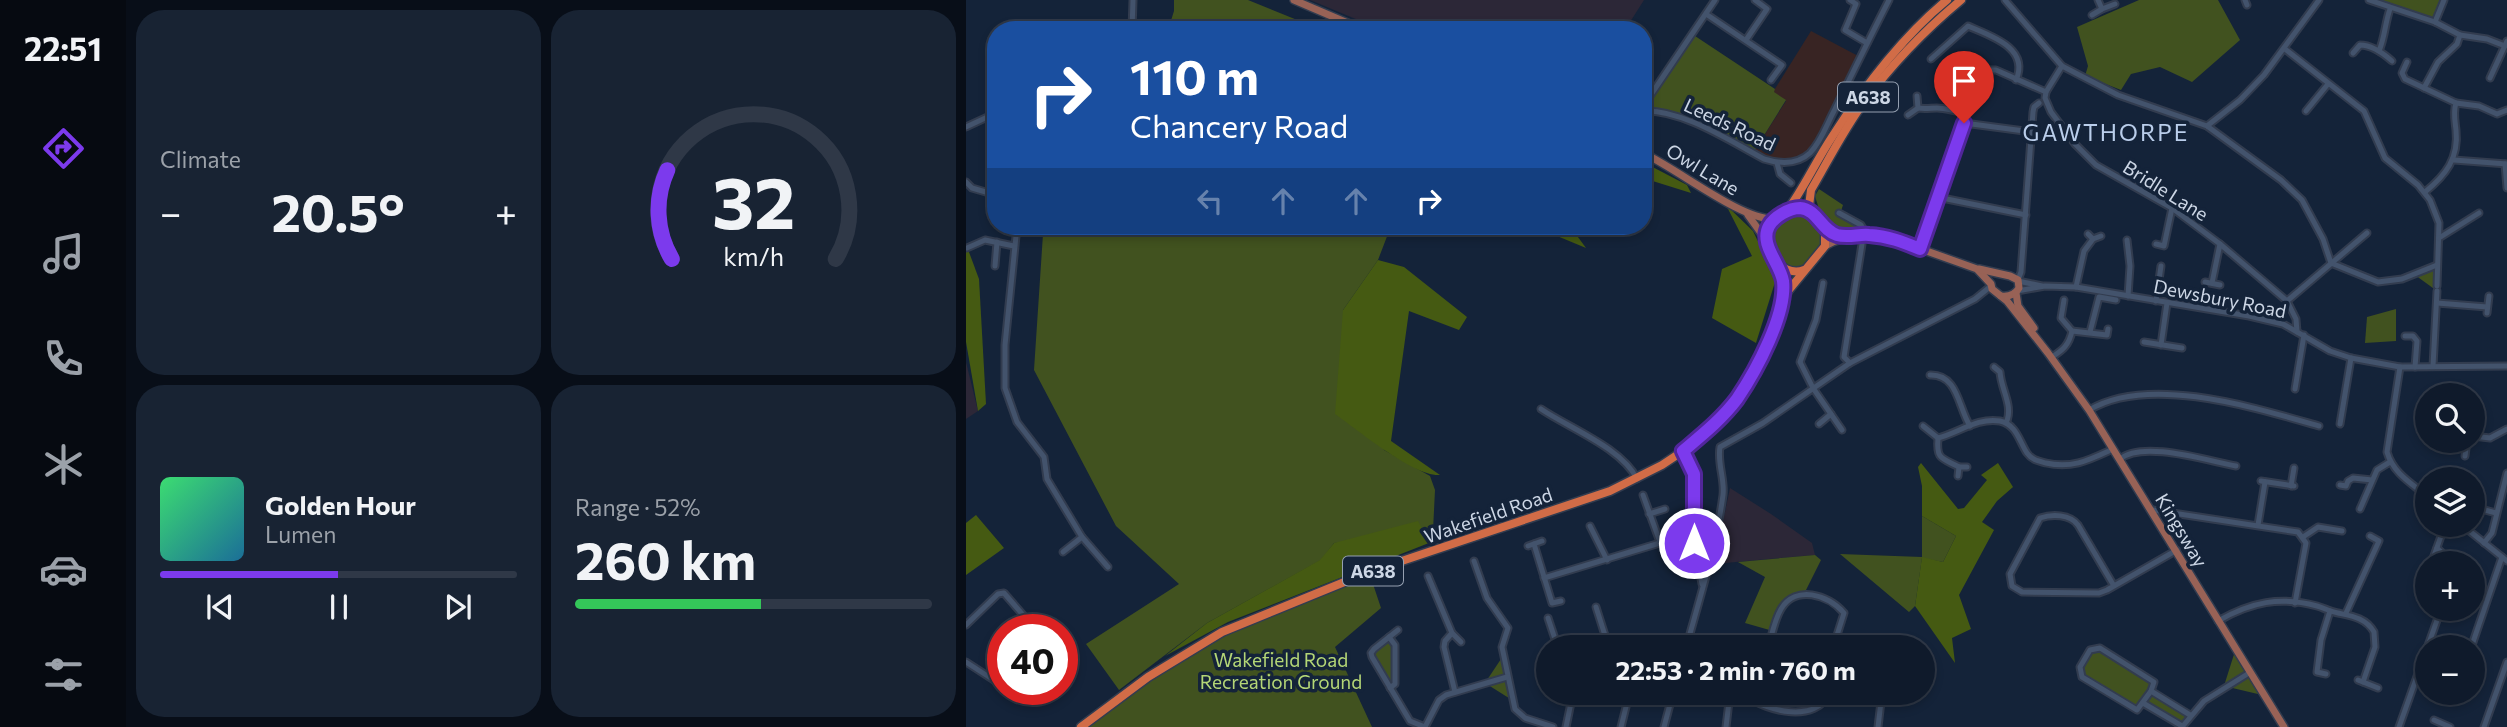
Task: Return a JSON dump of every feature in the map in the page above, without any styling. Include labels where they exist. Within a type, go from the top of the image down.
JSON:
[{"type":"highway","name":"A638","points":[[1774,219],[1787,211],[1860,95],[1898,48],[1947,0]]},
{"type":"highway","name":"A638","points":[[1813,213],[1809,199],[1811,190],[1863,103],[1925,31],[1961,0]]},
{"type":"highway","points":[[1787,211],[1803,208],[1813,213],[1823,227],[1825,246]]},
{"type":"highway","points":[[1766,240],[1768,228],[1774,219]]},
{"type":"highway","name":"A638","points":[[1766,240],[1779,265],[1783,300]]},
{"type":"highway","name":"A638","points":[[1637,479],[1683,451],[1712,426],[1736,399],[1757,364],[1783,300],[1825,246]]},
{"type":"highway","points":[[1779,265],[1792,272],[1808,268]]},
{"type":"highway","name":"Wakefield Road","points":[[1081,727],[1148,677],[1222,632],[1368,572],[1610,491],[1637,479]]},
{"type":"main road","points":[[1294,0],[1343,21]]},
{"type":"main road","name":"Owl Lane","points":[[1652,157],[1746,213],[1774,219]]},
{"type":"main road","name":"Owl Lane","points":[[1746,213],[1766,240]]},
{"type":"main road","points":[[1823,227],[1846,236]]},
{"type":"main road","points":[[1825,246],[1846,236],[1867,235],[1893,239],[1920,249],[1968,266],[1977,269],[2001,296],[2010,296],[2017,292],[2018,281],[2010,276],[1968,266]]},
{"type":"main road","points":[[1991,285],[1999,274]]},
{"type":"main road","name":"Kingsway","points":[[2017,292],[2018,306],[2153,510],[2284,727]]},
{"type":"main road","name":"Kingsway","points":[[2001,296],[2050,355]]},
{"type":"street","points":[[1132,21],[1133,0]]},
{"type":"street","points":[[1652,93],[1715,0]]},
{"type":"street","points":[[1745,40],[1767,9],[1755,0]]},
{"type":"street","points":[[1850,0],[1856,4],[1845,30],[1867,43]]},
{"type":"street","points":[[1777,163],[1801,158],[1816,145],[1889,0]]},
{"type":"street","points":[[2005,0],[2062,66],[2118,95],[2207,126],[2281,180],[2302,200],[2323,239],[2331,263],[2378,282],[2402,279],[2438,265]]},
{"type":"street","points":[[2098,0],[2102,9]]},
{"type":"street","points":[[2207,126],[2254,87],[2319,0]]},
{"type":"street","points":[[2369,0],[2435,22],[2460,35],[2506,43],[2490,78]]},
{"type":"street","points":[[2435,22],[2444,0]]},
{"type":"street","points":[[2092,15],[2115,4]]},
{"type":"street","points":[[2379,51],[2385,38],[2385,25],[2390,9]]},
{"type":"street","points":[[1706,13],[1782,65],[1771,80]]},
{"type":"street","points":[[1931,59],[1968,26],[1990,36],[2014,52],[2021,65],[2016,80]]},
{"type":"street","points":[[2424,88],[2438,62],[2453,49],[2460,35]]},
{"type":"street","points":[[2353,53],[2363,44],[2392,61]]},
{"type":"street","points":[[2284,49],[2364,111],[2385,158],[2425,192],[2435,209],[2439,239],[2433,366]]},
{"type":"street","points":[[2407,62],[2402,73],[2405,79],[2456,103],[2479,106],[2497,114],[2507,110]]},
{"type":"street","points":[[1908,115],[1918,108],[1938,108],[1959,113],[1969,110],[1973,106],[1986,70],[1996,70],[2046,92],[2062,66]]},
{"type":"street","points":[[2307,111],[2328,84]]},
{"type":"street","name":"Bridle Lane","points":[[2046,92],[2045,98],[2050,111],[2096,165],[2172,208],[2220,244],[2287,301]]},
{"type":"street","points":[[1917,96],[1918,108]]},
{"type":"street","points":[[2018,281],[2021,272],[2034,107],[2039,103]]},
{"type":"street","points":[[2425,192],[2454,160],[2456,103]]},
{"type":"street","name":"Leeds Road","points":[[1652,112],[1688,120],[1777,163],[1780,174],[1791,183]]},
{"type":"street","points":[[966,127],[987,117]]},
{"type":"street","points":[[1920,249],[1964,123],[2032,132]]},
{"type":"street","points":[[2454,160],[2506,164],[2507,188]]},
{"type":"street","points":[[966,182],[987,192]]},
{"type":"street","points":[[1937,197],[2026,215]]},
{"type":"street","points":[[2156,244],[2164,246],[2172,208]]},
{"type":"street","points":[[1839,213],[1861,225],[1867,235]]},
{"type":"street","points":[[2439,239],[2479,213]]},
{"type":"street","points":[[2295,389],[2300,333],[2297,319],[2287,301],[2367,233]]},
{"type":"street","points":[[1016,235],[1005,345],[1005,388],[1017,422],[1042,451],[1047,479],[1082,537],[1108,567]]},
{"type":"street","points":[[2076,287],[2084,251],[2091,237],[2101,236]]},
{"type":"street","points":[[967,248],[985,240],[1014,246]]},
{"type":"street","points":[[2127,240],[2130,266],[2128,296]]},
{"type":"street","points":[[995,266],[997,242]]},
{"type":"street","points":[[1850,363],[1844,356],[1862,244]]},
{"type":"street","points":[[2213,283],[2220,244]]},
{"type":"street","points":[[2156,301],[2161,266]]},
{"type":"street","name":"Dewsbury Road","points":[[2018,281],[2045,286],[2076,287],[2249,316],[2283,324],[2330,351],[2351,358],[2400,367],[2507,366]]},
{"type":"street","points":[[1823,282],[1816,320],[1800,362],[1812,388],[1842,430]]},
{"type":"street","points":[[2204,282],[2220,285]]},
{"type":"street","points":[[1690,635],[1717,535],[1724,491],[1720,447],[1763,423],[1850,363],[1975,299],[1991,285]]},
{"type":"street","name":"Dewsbury Road","points":[[2017,292],[2045,286]]},
{"type":"street","points":[[1975,299],[2001,296]]},
{"type":"street","points":[[2437,303],[2487,310],[2489,296]]},
{"type":"street","points":[[2090,332],[2099,297],[2116,300]]},
{"type":"street","points":[[2064,300],[2061,318],[2072,331],[2107,332]]},
{"type":"street","points":[[2161,345],[2167,303]]},
{"type":"street","points":[[2050,355],[2067,346],[2072,331]]},
{"type":"street","points":[[2405,336],[2413,336],[2417,341],[2415,367]]},
{"type":"street","points":[[2144,342],[2182,348]]},
{"type":"street","points":[[2340,424],[2351,358]]},
{"type":"street","points":[[1939,375],[1942,367]]},
{"type":"street","points":[[1994,367],[2000,372],[2009,410],[2006,423]]},
{"type":"street","points":[[2400,367],[2387,452],[2396,472],[2415,487]]},
{"type":"street","points":[[2000,372],[2007,368]]},
{"type":"street","points":[[1930,375],[1939,375],[1955,390],[1969,426]]},
{"type":"street","points":[[2089,410],[2112,398],[2150,394],[2227,402],[2319,426]]},
{"type":"street","points":[[1541,409],[1546,415],[1610,451],[1627,464],[1637,479]]},
{"type":"street","points":[[1819,424],[1831,414]]},
{"type":"street","points":[[1938,438],[1988,421],[2006,423],[2018,435],[2034,460],[2075,465],[2113,449]]},
{"type":"street","points":[[1923,426],[1938,438]]},
{"type":"street","points":[[2485,437],[2506,433]]},
{"type":"street","points":[[1938,438],[1937,449],[1941,458],[1959,467],[1967,467]]},
{"type":"street","points":[[1683,451],[1694,474],[1693,533],[1703,588]]},
{"type":"street","points":[[2120,459],[2127,453],[2144,451],[2236,466]]},
{"type":"street","points":[[2360,509],[2379,467],[2390,463]]},
{"type":"street","points":[[1958,476],[1959,467]]},
{"type":"street","points":[[2258,525],[2263,482],[2293,486],[2294,468]]},
{"type":"street","points":[[2484,543],[2491,533],[2507,473]]},
{"type":"street","points":[[2340,485],[2346,486],[2353,478],[2372,480]]},
{"type":"street","points":[[1643,495],[1660,542]]},
{"type":"street","points":[[1649,514],[1665,509]]},
{"type":"street","points":[[2153,510],[2295,530],[2303,537],[2306,548],[2295,603]]},
{"type":"street","points":[[2485,510],[2497,513]]},
{"type":"street","points":[[2114,586],[2075,520],[2065,517],[2040,518],[2010,574],[2012,586],[2029,593],[2099,593],[2114,586],[2176,550]]},
{"type":"street","points":[[1590,526],[1606,559]]},
{"type":"street","points":[[2303,537],[2318,527],[2343,531]]},
{"type":"street","points":[[1544,578],[1693,533]]},
{"type":"street","points":[[2347,613],[2379,541],[2371,536]]},
{"type":"street","points":[[1063,552],[1082,537]]},
{"type":"street","points":[[1599,541],[1606,537]]},
{"type":"street","points":[[2436,551],[2441,537]]},
{"type":"street","points":[[2476,635],[2505,559],[2477,537]]},
{"type":"street","points":[[1542,541],[1531,545],[1552,603],[1562,601]]},
{"type":"street","points":[[2437,548],[2440,551]]},
{"type":"street","points":[[1698,560],[1709,562]]},
{"type":"street","points":[[1474,561],[1487,597],[1508,628],[1502,647],[1512,700],[1519,715],[1553,727]]},
{"type":"street","points":[[1429,576],[1451,634],[1461,642]]},
{"type":"street","points":[[1424,591],[1433,587]]},
{"type":"street","points":[[966,625],[998,594],[1004,593],[1022,614]]},
{"type":"street","points":[[1773,635],[1782,608],[1791,598],[1804,594],[1817,595],[1844,613],[1837,635]]},
{"type":"street","points":[[2218,621],[2255,603],[2315,605],[2330,611],[2347,613],[2364,621],[2374,632],[2375,647],[2360,681],[2378,688]]},
{"type":"street","points":[[1596,607],[1605,635]]},
{"type":"street","points":[[2326,674],[2317,672],[2321,640],[2330,611]]},
{"type":"street","points":[[1548,618],[1554,635]]},
{"type":"street","points":[[2399,727],[2437,621]]},
{"type":"street","points":[[1398,630],[1371,653],[1410,721],[1425,727],[1439,700],[1446,695],[1507,677]]},
{"type":"street","points":[[1451,634],[1445,640],[1444,648],[1455,692]]},
{"type":"street","points":[[1389,637],[1395,645],[1395,684],[1390,688]]},
{"type":"street","points":[[2100,648],[2154,682],[2151,691],[2137,710],[2082,677],[2080,667],[2090,650],[2100,648]]},
{"type":"street","points":[[966,662],[987,676]]},
{"type":"street","points":[[2484,727],[2507,662]]},
{"type":"street","points":[[2143,703],[2182,727],[2190,715],[2213,693],[2249,673]]},
{"type":"street","points":[[2151,691],[2190,715]]},
{"type":"street","points":[[1566,727],[1571,705]]},
{"type":"street","points":[[1664,727],[1670,705]]},
{"type":"street","points":[[1726,727],[1729,705]]},
{"type":"street","points":[[1764,705],[1800,712],[1822,705]]},
{"type":"street","points":[[1878,727],[1881,705]]},
{"type":"street","points":[[1621,727],[1626,707]]},
{"type":"street","points":[[2434,720],[2450,727]]},
{"type":"shaded area","points":[[1310,0],[1644,0],[1631,21],[1360,21]]},
{"type":"shaded area","points":[[1811,31],[1860,57],[1816,145],[1801,158],[1777,163],[1753,153],[1786,101],[1773,92]]},
{"type":"shaded area","points":[[966,362],[978,411],[966,419]]},
{"type":"shaded area","points":[[1730,488],[1812,543],[1815,555],[1714,564]]},
{"type":"green space","points":[[1174,0],[1248,0],[1300,21],[1171,21]]},
{"type":"green space","points":[[2139,0],[2218,0],[2240,40],[2192,82],[2160,67],[2131,74],[2121,90],[2085,76],[2088,66],[2077,27]]},
{"type":"green space","points":[[2369,0],[2444,0],[2435,22]]},
{"type":"green space","points":[[1692,34],[1775,89],[1774,92],[1786,100],[1753,153],[1688,120],[1652,111],[1652,93]]},
{"type":"green space","points":[[1652,167],[1687,185],[1691,193],[1652,181]]},
{"type":"green space","points":[[1819,189],[1843,205],[1839,217],[1859,228],[1841,228],[1829,224],[1821,214],[1815,196]]},
{"type":"green space","points":[[1726,205],[1753,231],[1776,279],[1756,343],[1712,318],[1722,269],[1752,256]]},
{"type":"green space","points":[[1793,209],[1808,210],[1826,241],[1803,270],[1779,266],[1767,243],[1768,228]]},
{"type":"green space","points":[[1043,235],[1388,235],[1378,260],[1343,310],[1384,450],[1430,476],[1435,490],[1433,531],[1426,536],[1334,543],[1321,560],[1207,623],[1119,690],[1086,644],[1179,584],[1116,526],[1034,370]]},
{"type":"green space","points":[[1555,235],[1576,235],[1586,248]]},
{"type":"green space","points":[[966,244],[979,279],[986,404],[978,411],[966,342]]},
{"type":"green space","points":[[1378,260],[1404,267],[1467,317],[1459,330],[1409,311],[1391,441],[1440,475],[1429,474],[1401,461],[1335,414],[1343,310]]},
{"type":"green space","points":[[2437,265],[2437,291],[2415,275]]},
{"type":"green space","points":[[2396,309],[2396,341],[2365,343],[2367,317]]},
{"type":"green space","points":[[1921,463],[1958,509],[1964,508],[1987,480],[1981,475],[1998,463],[2013,487],[1997,501],[1982,522],[1994,530],[1959,595],[1971,629],[1952,638],[1955,663],[1915,606],[1922,557],[1943,562],[1956,536],[1922,516],[1922,486],[1918,467]]},
{"type":"green space","points":[[976,515],[1004,548],[966,575],[966,523]]},
{"type":"green space","points":[[1922,516],[1956,536],[1943,562],[1922,558],[1915,606],[1909,612],[1840,554],[1922,557]]},
{"type":"green space","points":[[1418,521],[1426,536],[1434,541],[1228,622],[1165,656],[1207,623],[1320,560],[1334,543]]},
{"type":"green space","points":[[1815,555],[1821,560],[1804,594],[1786,602],[1773,631],[1745,623],[1765,577],[1738,562]]},
{"type":"green space","name":"Wakefield Road Recreation Ground","points":[[1369,572],[1381,608],[1335,647],[1372,727],[1089,727],[1109,711],[1106,708],[1222,632]]},
{"type":"green space","points":[[1389,637],[1395,645],[1395,684],[1390,688],[1372,657],[1374,649]]},
{"type":"green space","points":[[2100,648],[2154,682],[2152,692],[2190,715],[2182,726],[2144,703],[2137,710],[2082,677],[2080,667],[2090,650]]},
{"type":"green space","points":[[2235,651],[2262,695],[2224,686]]},
{"type":"green space","points":[[1503,656],[1512,700],[1485,683]]},
{"type":"district","name":"GAWTHORPE","points":[[2106,132]]},
{"type":"route","points":[[1694,543],[1694,474],[1683,451],[1712,426],[1736,399],[1755,368],[1772,331],[1783,300],[1783,289],[1779,265],[1766,240],[1770,223],[1793,209],[1803,208],[1813,213],[1823,227],[1837,235],[1880,236],[1920,249],[1964,123]]}]
